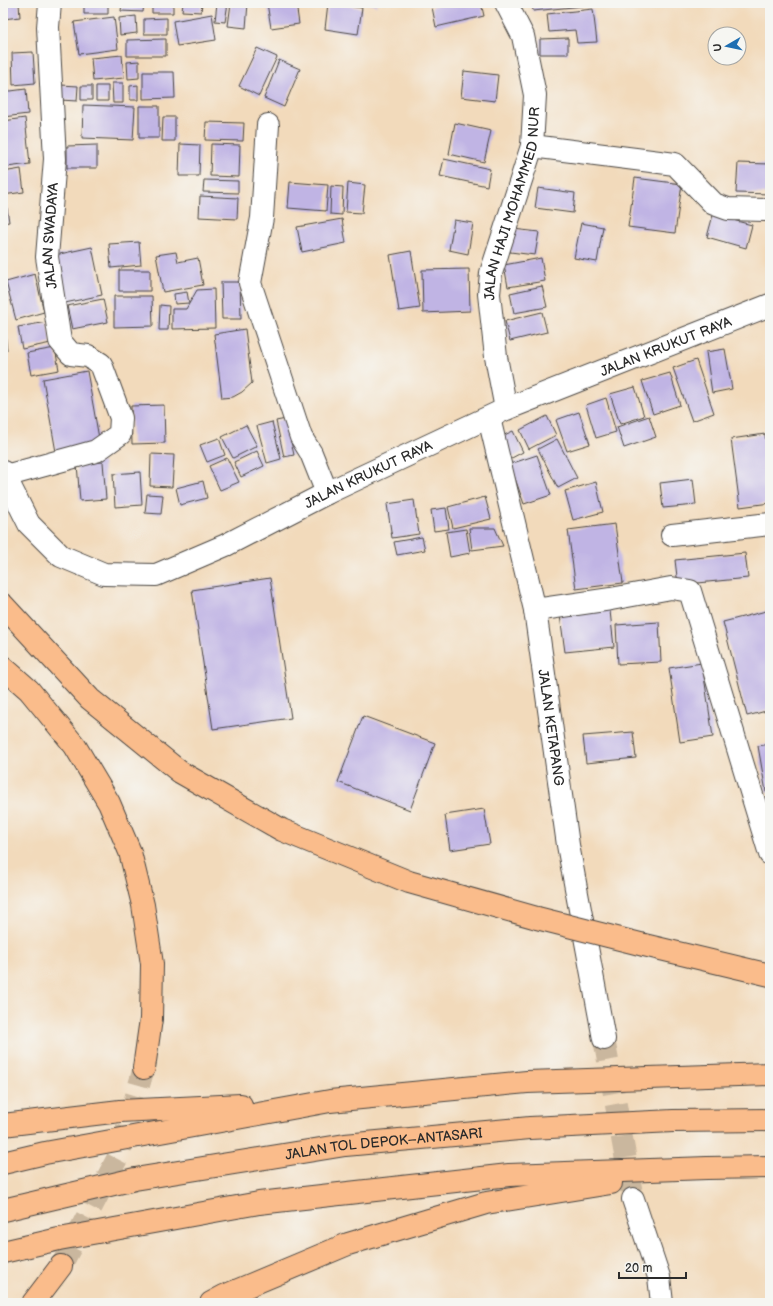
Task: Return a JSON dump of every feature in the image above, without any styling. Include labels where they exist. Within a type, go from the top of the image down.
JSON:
[{"type":"highway","points":[[3,605],[90,699],[180,772],[282,830],[409,882],[537,918],[770,975]]},
{"type":"highway","points":[[3,668],[29,690],[75,746],[109,803],[130,852],[143,905],[152,964],[152,1019],[144,1068]]},
{"type":"highway","points":[[3,1126],[120,1111],[330,1101],[527,1082],[770,1074]]},
{"type":"highway","points":[[3,1163],[45,1153],[330,1101]]},
{"type":"highway","name":"JALAN TOL DEPOK–ANTASARI","points":[[3,1210],[135,1179],[345,1145],[530,1128],[673,1121],[770,1120]]},
{"type":"highway","points":[[3,1252],[59,1239],[259,1203],[509,1175],[770,1167]]},
{"type":"highway","points":[[211,1303],[224,1296],[348,1244],[486,1203],[707,1168]]},
{"type":"highway","points":[[33,1303],[61,1266]]},
{"type":"street","name":"JALAN SWADAYA","points":[[4,474],[96,450],[120,434],[121,418],[101,364],[88,356],[71,354],[60,341],[47,257],[55,159],[48,27],[50,3]]},
{"type":"street","name":"JALAN HAJI MOHAMMED NUR","points":[[499,407],[496,357],[489,294],[491,273],[532,146],[535,95],[523,36],[506,3]]},
{"type":"street","points":[[268,125],[262,218],[250,283],[300,437],[311,453],[324,486]]},
{"type":"street","points":[[532,146],[675,164],[714,204],[728,209],[765,210],[770,208]]},
{"type":"street","name":"JALAN KRUKUT RAYA","points":[[4,474],[29,524],[61,556],[104,574],[156,575],[226,545],[324,486],[499,407],[770,304]]},
{"type":"street","name":"JALAN KETAPANG","points":[[499,407],[535,610],[568,845],[604,1039]]},
{"type":"street","points":[[672,535],[770,524]]},
{"type":"street","points":[[535,610],[611,600],[671,588],[690,591],[770,854]]},
{"type":"street","points":[[633,1199],[659,1278],[662,1303]]},
{"type":"building","points":[[3,3],[19,3],[20,17],[3,19]]},
{"type":"building","points":[[84,3],[108,3],[108,14],[84,14]]},
{"type":"building","points":[[122,3],[144,3],[143,12],[121,11]]},
{"type":"building","points":[[152,3],[173,3],[173,13],[152,13]]},
{"type":"building","points":[[183,3],[202,3],[201,12],[182,11]]},
{"type":"building","points":[[217,3],[228,3],[225,22],[215,21]]},
{"type":"building","points":[[231,3],[248,3],[246,28],[228,26]]},
{"type":"building","points":[[267,3],[296,3],[299,24],[271,28]]},
{"type":"building","points":[[328,3],[362,8],[358,34],[325,29]]},
{"type":"building","points":[[367,3],[377,3],[377,6]]},
{"type":"building","points":[[447,3],[481,3],[484,16],[436,27],[432,7]]},
{"type":"building","points":[[532,3],[583,3],[583,6],[533,11]]},
{"type":"building","points":[[593,9],[597,42],[577,43],[575,30],[549,32],[547,14]]},
{"type":"building","points":[[212,14],[216,40],[177,46],[173,21]]},
{"type":"building","points":[[136,16],[137,33],[120,35],[119,18]]},
{"type":"building","points":[[114,17],[118,49],[79,54],[74,22]]},
{"type":"building","points":[[167,18],[167,34],[144,34],[144,19]]},
{"type":"building","points":[[568,38],[568,54],[540,54],[540,39]]},
{"type":"building","points":[[166,39],[166,56],[127,56],[127,40]]},
{"type":"building","points":[[257,48],[277,57],[259,96],[239,86]]},
{"type":"building","points":[[33,52],[35,83],[13,85],[12,53]]},
{"type":"building","points":[[122,55],[124,78],[93,81],[91,58]]},
{"type":"building","points":[[279,60],[300,69],[284,107],[264,98]]},
{"type":"building","points":[[139,61],[139,78],[128,79],[127,62]]},
{"type":"building","points":[[464,71],[498,75],[495,101],[461,97]]},
{"type":"building","points":[[143,72],[174,72],[175,98],[143,99]]},
{"type":"building","points":[[112,83],[123,83],[123,103],[113,103]]},
{"type":"building","points":[[61,85],[78,86],[77,101],[60,100]]},
{"type":"building","points":[[138,85],[138,100],[130,100],[130,86]]},
{"type":"building","points":[[81,86],[92,86],[92,100],[81,100]]},
{"type":"building","points":[[96,86],[108,86],[108,101],[96,101]]},
{"type":"building","points":[[26,89],[28,114],[3,117],[3,92]]},
{"type":"building","points":[[83,105],[135,107],[133,140],[82,138]]},
{"type":"building","points":[[139,106],[159,106],[159,138],[139,138]]},
{"type":"building","points":[[163,117],[175,117],[175,141],[162,141]]},
{"type":"building","points":[[25,118],[30,164],[7,167],[3,121]]},
{"type":"building","points":[[206,122],[244,123],[243,141],[205,140]]},
{"type":"building","points":[[455,123],[491,131],[484,162],[449,154]]},
{"type":"building","points":[[180,144],[200,145],[199,176],[179,176]]},
{"type":"building","points":[[211,144],[240,145],[239,177],[210,176]]},
{"type":"building","points":[[97,145],[97,168],[67,168],[67,146]]},
{"type":"building","points":[[444,159],[490,169],[487,186],[440,176]]},
{"type":"building","points":[[738,163],[770,164],[770,194],[736,193]]},
{"type":"building","points":[[21,169],[24,192],[3,195],[3,172]]},
{"type":"building","points":[[635,178],[682,184],[675,233],[628,227]]},
{"type":"building","points":[[204,180],[238,181],[238,193],[203,192]]},
{"type":"building","points":[[290,182],[328,185],[326,211],[288,208]]},
{"type":"building","points":[[348,183],[365,185],[362,213],[346,212]]},
{"type":"building","points":[[331,186],[343,187],[342,215],[330,214]]},
{"type":"building","points":[[538,188],[575,193],[573,213],[535,208]]},
{"type":"building","points":[[200,196],[238,198],[237,219],[199,217]]},
{"type":"building","points":[[3,208],[7,208],[9,222],[3,223]]},
{"type":"building","points":[[713,215],[752,225],[746,248],[707,237]]},
{"type":"building","points":[[342,219],[346,243],[302,252],[297,227]]},
{"type":"building","points":[[454,220],[473,223],[468,254],[449,250]]},
{"type":"building","points":[[581,223],[603,227],[597,262],[574,258]]},
{"type":"building","points":[[513,229],[539,232],[535,255],[510,252]]},
{"type":"building","points":[[139,242],[141,265],[111,268],[109,244]]},
{"type":"building","points":[[92,247],[102,295],[65,303],[55,255]]},
{"type":"building","points":[[411,251],[420,308],[399,311],[390,255]]},
{"type":"building","points":[[176,252],[178,262],[198,258],[203,285],[163,292],[156,255]]},
{"type":"building","points":[[541,258],[545,281],[508,287],[504,265]]},
{"type":"building","points":[[469,269],[470,311],[423,313],[422,270]]},
{"type":"building","points":[[119,270],[150,270],[150,291],[119,291]]},
{"type":"building","points":[[35,274],[44,312],[16,320],[6,282]]},
{"type":"building","points":[[221,282],[240,282],[241,319],[222,319]]},
{"type":"building","points":[[542,286],[547,307],[514,313],[510,293]]},
{"type":"building","points":[[214,289],[215,328],[172,329],[172,309],[186,309],[197,290]]},
{"type":"building","points":[[187,292],[189,303],[175,304],[174,294]]},
{"type":"building","points":[[114,296],[152,296],[153,326],[114,327]]},
{"type":"building","points":[[103,299],[108,322],[72,329],[67,306]]},
{"type":"building","points":[[160,305],[169,306],[168,330],[159,330]]},
{"type":"building","points":[[542,312],[547,332],[510,341],[505,321]]},
{"type":"building","points":[[47,322],[51,343],[22,349],[18,327]]},
{"type":"building","points":[[4,324],[7,350],[3,350]]},
{"type":"building","points":[[245,329],[252,383],[242,392],[233,397],[222,398],[214,334]]},
{"type":"building","points":[[55,348],[59,370],[31,375],[27,353]]},
{"type":"building","points":[[725,349],[732,389],[712,393],[706,352]]},
{"type":"building","points":[[696,360],[714,413],[692,421],[673,368]]},
{"type":"building","points":[[87,371],[100,444],[56,452],[43,379]]},
{"type":"building","points":[[670,373],[680,405],[653,414],[642,381]]},
{"type":"building","points":[[635,387],[644,416],[620,424],[610,394]]},
{"type":"building","points":[[606,398],[616,432],[596,438],[586,405]]},
{"type":"building","points":[[164,405],[165,443],[132,444],[131,406]]},
{"type":"building","points":[[579,412],[590,444],[567,451],[556,420]]},
{"type":"building","points":[[547,416],[556,435],[529,449],[520,430]]},
{"type":"building","points":[[649,416],[656,437],[624,448],[617,427]]},
{"type":"building","points":[[286,419],[294,455],[284,457],[276,421]]},
{"type":"building","points":[[272,422],[281,459],[267,463],[257,426]]},
{"type":"building","points":[[246,425],[257,446],[233,458],[222,437]]},
{"type":"building","points":[[513,431],[523,452],[508,460],[498,438]]},
{"type":"building","points":[[765,434],[770,481],[770,503],[740,507],[731,439]]},
{"type":"building","points":[[219,438],[225,455],[207,462],[200,445]]},
{"type":"building","points":[[557,439],[577,478],[558,488],[538,449]]},
{"type":"building","points":[[257,451],[264,466],[241,477],[234,462]]},
{"type":"building","points":[[151,454],[174,455],[172,487],[150,486]]},
{"type":"building","points":[[537,455],[551,495],[524,504],[510,464]]},
{"type":"building","points":[[227,458],[239,482],[220,490],[209,466]]},
{"type":"building","points":[[103,462],[106,499],[80,501],[77,464]]},
{"type":"building","points":[[140,472],[142,505],[115,507],[113,474]]},
{"type":"building","points":[[693,479],[696,505],[663,508],[660,483]]},
{"type":"building","points":[[203,481],[207,498],[180,505],[176,488]]},
{"type":"building","points":[[596,482],[603,512],[573,520],[565,491]]},
{"type":"building","points":[[147,494],[163,495],[161,514],[145,513]]},
{"type":"building","points":[[485,497],[491,519],[453,528],[448,507]]},
{"type":"building","points":[[414,500],[419,534],[392,538],[387,504]]},
{"type":"building","points":[[446,508],[449,529],[434,531],[431,510]]},
{"type":"building","points":[[615,524],[623,583],[576,589],[568,530]]},
{"type":"building","points":[[469,528],[495,528],[503,546],[472,550]]},
{"type":"building","points":[[466,529],[470,553],[450,557],[446,532]]},
{"type":"building","points":[[422,537],[425,550],[397,555],[394,542]]},
{"type":"building","points":[[745,553],[748,578],[678,585],[675,560]]},
{"type":"building","points":[[270,578],[291,718],[213,729],[192,590]]},
{"type":"building","points":[[609,602],[614,647],[565,652],[559,608]]},
{"type":"building","points":[[770,610],[770,710],[747,716],[723,622]]},
{"type":"building","points":[[659,622],[661,662],[618,664],[616,625]]},
{"type":"building","points":[[702,663],[713,737],[680,742],[669,668]]},
{"type":"building","points":[[363,716],[435,743],[410,810],[338,782]]},
{"type":"building","points":[[633,732],[636,758],[586,763],[583,736]]},
{"type":"building","points":[[770,744],[770,791],[766,792],[758,746]]},
{"type":"building","points":[[484,809],[490,844],[450,850],[445,815]]},
{"type":"tunnel","points":[[604,1039],[633,1199]]},
{"type":"tunnel","points":[[61,1266],[119,1155],[144,1068]]}]
